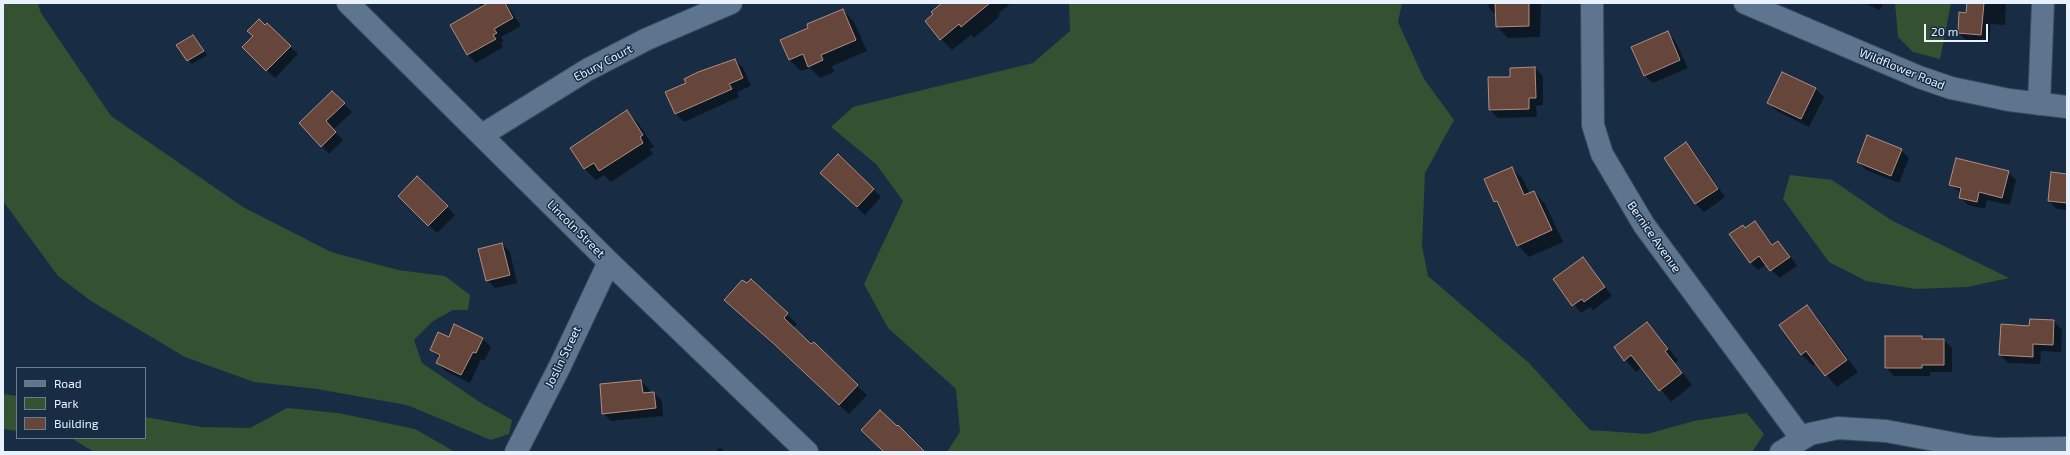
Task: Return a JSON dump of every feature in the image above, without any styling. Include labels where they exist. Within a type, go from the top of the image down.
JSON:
[{"type":"street","name":"Lincoln Street","points":[[348,3],[609,262],[807,452]]},
{"type":"street","name":"Ebury Court","points":[[482,135],[587,70],[647,39],[731,3]]},
{"type":"street","name":"Bernice Avenue","points":[[1592,3],[1593,125],[1602,154],[1644,225],[1802,439]]},
{"type":"street","name":"Wildflower Road","points":[[1745,3],[1939,85],[1987,96],[2067,107]]},
{"type":"street","points":[[2039,104],[2043,3]]},
{"type":"street","name":"Joslin Street","points":[[516,452],[560,366],[609,262]]},
{"type":"street","points":[[1781,452],[1810,434],[1826,429],[1865,428],[1972,447],[1996,449],[2067,448]]},
{"type":"green space","points":[[3,3],[38,3],[41,13],[111,116],[243,207],[331,252],[398,270],[445,276],[470,295],[468,310],[453,310],[433,321],[414,340],[422,363],[481,403],[512,420],[509,434],[491,440],[407,405],[317,389],[254,382],[185,357],[91,301],[58,276],[3,201]]},
{"type":"green space","points":[[1069,3],[1402,3],[1398,22],[1424,79],[1454,120],[1425,173],[1422,246],[1428,276],[1529,363],[1590,430],[1647,434],[1694,421],[1747,413],[1764,434],[1752,452],[947,452],[960,432],[956,389],[888,328],[864,284],[903,201],[876,164],[831,127],[853,107],[1033,63],[1070,31]]},
{"type":"green space","points":[[1895,3],[1951,3],[1940,59],[1913,52],[1898,37]]},
{"type":"green space","points":[[1790,175],[1832,180],[1891,220],[2009,278],[1967,287],[1916,289],[1866,281],[1829,262],[1783,199]]},
{"type":"green space","points":[[3,394],[16,396],[16,431],[3,429]]},
{"type":"green space","points":[[287,408],[338,413],[415,429],[455,452],[94,452],[73,439],[146,439],[146,417],[201,427],[250,428]]},
{"type":"building","points":[[488,3],[505,3],[513,18],[494,29],[497,33],[493,35],[496,39],[467,55],[450,25]]},
{"type":"building","points":[[942,3],[990,3],[961,27],[959,24],[940,40],[925,21],[933,14],[931,12]]},
{"type":"building","points":[[1495,3],[1529,3],[1529,26],[1496,27]]},
{"type":"building","points":[[1967,3],[1984,3],[1981,35],[1958,33],[1959,12],[1966,13]]},
{"type":"building","points":[[843,9],[856,40],[821,55],[823,60],[808,67],[803,54],[789,60],[780,40],[808,28],[807,24]]},
{"type":"building","points":[[259,19],[265,25],[267,23],[291,46],[266,71],[242,47],[253,36],[247,31]]},
{"type":"building","points":[[1668,31],[1680,60],[1644,76],[1631,47]]},
{"type":"building","points":[[193,35],[204,51],[187,61],[176,45]]},
{"type":"building","points":[[735,59],[743,78],[729,84],[732,89],[675,114],[665,92],[686,83],[684,79],[698,72]]},
{"type":"building","points":[[1535,67],[1536,98],[1529,98],[1529,109],[1489,110],[1488,77],[1510,77],[1510,68]]},
{"type":"building","points":[[1782,72],[1816,88],[1801,119],[1767,103]]},
{"type":"building","points":[[332,91],[345,103],[326,121],[336,132],[321,147],[299,123]]},
{"type":"building","points":[[627,110],[643,135],[640,137],[643,143],[599,171],[594,163],[584,169],[570,148]]},
{"type":"building","points":[[1867,135],[1902,149],[1891,176],[1857,162]]},
{"type":"building","points":[[1686,142],[1718,189],[1695,204],[1664,158]]},
{"type":"building","points":[[838,154],[874,189],[857,207],[820,173]]},
{"type":"building","points":[[1956,158],[2009,171],[2002,198],[1979,192],[1977,202],[1959,198],[1961,188],[1949,185]]},
{"type":"building","points":[[1512,167],[1524,195],[1534,191],[1552,230],[1517,246],[1497,201],[1494,202],[1484,179]]},
{"type":"building","points":[[2051,172],[2067,174],[2067,203],[2048,201]]},
{"type":"building","points":[[417,176],[448,206],[428,226],[398,196]]},
{"type":"building","points":[[1755,221],[1772,245],[1778,241],[1790,257],[1770,271],[1759,256],[1750,263],[1729,234],[1743,225],[1745,228]]},
{"type":"building","points":[[502,243],[510,275],[486,281],[478,249]]},
{"type":"building","points":[[1583,257],[1605,287],[1584,302],[1582,299],[1572,306],[1553,279]]},
{"type":"building","points":[[751,279],[788,313],[784,318],[811,344],[814,342],[858,385],[839,405],[774,344],[724,300],[742,280],[747,283]]},
{"type":"building","points":[[1807,305],[1847,360],[1825,376],[1806,351],[1801,355],[1779,325]]},
{"type":"building","points":[[2030,319],[2054,320],[2053,345],[2033,344],[2033,357],[1999,355],[2001,324],[2029,326]]},
{"type":"building","points":[[1647,322],[1668,349],[1665,351],[1682,373],[1659,391],[1631,355],[1624,361],[1614,347]]},
{"type":"building","points":[[454,324],[483,338],[476,353],[473,352],[461,375],[436,363],[440,355],[430,350],[438,332],[449,337]]},
{"type":"building","points":[[1885,336],[1922,336],[1922,339],[1944,339],[1944,365],[1922,365],[1922,368],[1885,368]]},
{"type":"building","points":[[641,380],[643,393],[654,392],[656,408],[602,414],[600,384]]},
{"type":"building","points":[[880,410],[897,426],[898,425],[925,452],[884,452],[861,430]]}]
